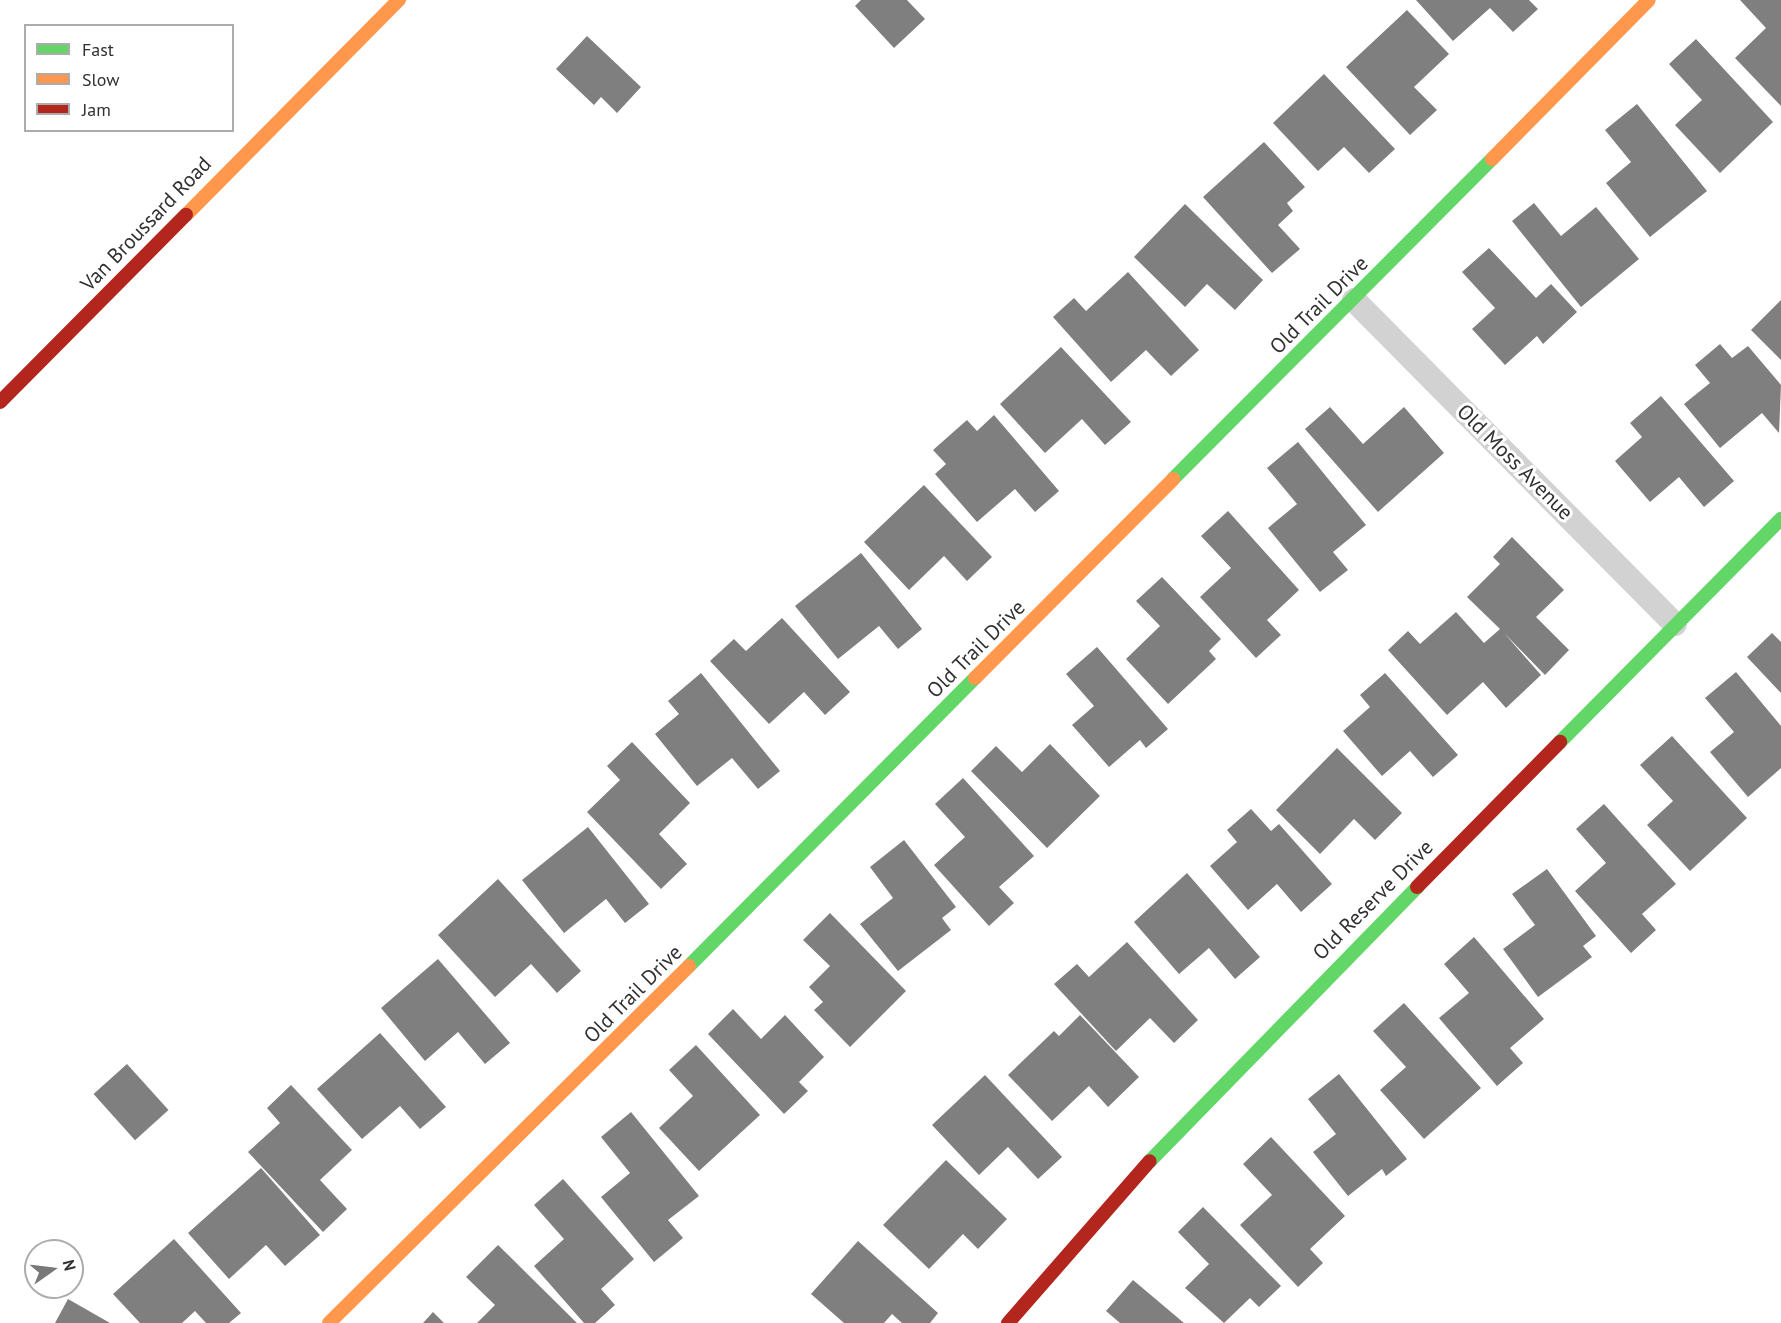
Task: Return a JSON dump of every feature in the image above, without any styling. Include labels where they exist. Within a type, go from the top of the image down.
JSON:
[{"type":"street","name":"Van Broussard Road","points":[[0,402],[399,0]]},
{"type":"street","name":"Old Trail Drive","points":[[329,1323],[1354,300],[1649,0]]},
{"type":"street","name":"Old Moss Avenue","points":[[1354,300],[1675,624]]},
{"type":"street","name":"Old Reserve Drive","points":[[1008,1323],[1188,1118],[1781,519]]},
{"type":"building","points":[[861,0],[907,0],[925,19],[894,48],[855,6]]},
{"type":"building","points":[[1416,0],[1529,0],[1538,9],[1513,32],[1490,8],[1453,41]]},
{"type":"building","points":[[1740,0],[1781,0],[1781,106],[1735,58],[1766,28]]},
{"type":"building","points":[[1407,10],[1449,54],[1414,87],[1437,110],[1410,135],[1346,67]]},
{"type":"building","points":[[587,36],[641,87],[617,113],[601,97],[594,105],[556,69]]},
{"type":"building","points":[[1696,39],[1773,122],[1720,173],[1675,125],[1702,100],[1669,64]]},
{"type":"building","points":[[1324,74],[1395,149],[1369,173],[1344,147],[1318,171],[1273,123]]},
{"type":"building","points":[[1637,104],[1707,191],[1650,237],[1606,183],[1631,162],[1605,130]]},
{"type":"building","points":[[1264,142],[1305,187],[1287,203],[1293,211],[1278,225],[1300,249],[1272,273],[1203,197]]},
{"type":"building","points":[[1534,203],[1561,236],[1596,207],[1639,259],[1581,307],[1512,221]]},
{"type":"building","points":[[1185,204],[1263,280],[1235,310],[1207,284],[1185,307],[1134,257]]},
{"type":"building","points":[[1489,248],[1536,298],[1551,284],[1577,312],[1543,344],[1537,336],[1505,365],[1472,329],[1495,308],[1462,272]]},
{"type":"building","points":[[1128,272],[1199,350],[1171,376],[1146,350],[1111,382],[1053,317],[1074,298],[1086,311]]},
{"type":"building","points":[[1781,300],[1781,360],[1751,330]]},
{"type":"building","points":[[1720,344],[1732,358],[1748,346],[1781,385],[1779,433],[1762,413],[1720,448],[1684,404],[1710,383],[1695,365]]},
{"type":"building","points":[[1061,347],[1131,422],[1105,445],[1082,419],[1045,453],[1000,404]]},
{"type":"building","points":[[1661,396],[1734,481],[1704,507],[1679,477],[1650,502],[1615,461],[1642,437],[1630,423]]},
{"type":"building","points":[[1330,407],[1363,444],[1404,407],[1444,453],[1378,512],[1305,429]]},
{"type":"building","points":[[994,415],[1059,491],[1035,512],[1015,489],[977,522],[935,474],[946,464],[933,450],[967,420],[977,431]]},
{"type":"building","points":[[1298,442],[1366,525],[1333,552],[1348,570],[1320,592],[1268,528],[1297,504],[1267,468]]},
{"type":"building","points":[[924,485],[992,557],[967,581],[944,556],[909,590],[864,542]]},
{"type":"building","points":[[1228,511],[1299,590],[1267,620],[1281,635],[1256,658],[1200,597],[1231,568],[1201,536]]},
{"type":"building","points":[[1512,537],[1564,590],[1536,617],[1569,650],[1545,675],[1504,633],[1541,675],[1506,708],[1483,682],[1447,715],[1388,650],[1408,631],[1420,644],[1456,612],[1484,643],[1500,629],[1467,597],[1500,564],[1493,557]]},
{"type":"building","points":[[861,553],[922,629],[898,649],[879,626],[838,659],[795,606]]},
{"type":"building","points":[[1162,577],[1221,639],[1209,651],[1216,659],[1168,704],[1126,659],[1160,626],[1136,601]]},
{"type":"building","points":[[782,618],[850,692],[825,715],[804,692],[769,724],[710,661],[734,639],[746,651]]},
{"type":"building","points":[[1772,633],[1781,642],[1781,693],[1747,657]]},
{"type":"building","points":[[1097,647],[1168,729],[1146,748],[1140,740],[1109,767],[1072,725],[1094,706],[1066,674]]},
{"type":"building","points":[[1736,672],[1781,726],[1781,768],[1748,797],[1710,752],[1734,732],[1705,698]]},
{"type":"building","points":[[701,673],[780,771],[758,789],[732,758],[697,786],[655,734],[679,714],[668,701]]},
{"type":"building","points":[[1385,673],[1458,755],[1433,777],[1410,751],[1382,776],[1343,731],[1370,707],[1360,695]]},
{"type":"building","points":[[1672,736],[1747,818],[1690,871],[1647,825],[1673,801],[1640,765]]},
{"type":"building","points":[[632,742],[690,803],[659,834],[687,864],[661,889],[587,812],[620,780],[607,766]]},
{"type":"building","points":[[1050,744],[1100,796],[1047,848],[971,771],[996,746],[1022,772]]},
{"type":"building","points":[[1337,748],[1402,813],[1375,840],[1354,819],[1320,854],[1276,810]]},
{"type":"building","points":[[963,778],[1034,856],[999,887],[1014,903],[989,926],[934,865],[965,837],[935,804]]},
{"type":"building","points":[[1604,804],[1676,884],[1642,914],[1656,930],[1631,953],[1575,891],[1606,863],[1576,829]]},
{"type":"building","points":[[1251,809],[1271,831],[1279,824],[1332,884],[1301,912],[1277,884],[1248,910],[1210,866],[1237,842],[1227,830]]},
{"type":"building","points":[[588,827],[649,904],[625,923],[606,899],[564,933],[522,880]]},
{"type":"building","points":[[904,840],[956,907],[942,918],[951,930],[898,971],[860,924],[893,898],[870,867]]},
{"type":"building","points":[[1547,869],[1596,936],[1583,946],[1592,957],[1538,997],[1503,949],[1535,925],[1512,894]]},
{"type":"building","points":[[1187,873],[1260,957],[1235,979],[1209,948],[1179,974],[1134,922]]},
{"type":"building","points":[[498,879],[581,971],[557,993],[531,964],[495,997],[438,935]]},
{"type":"building","points":[[830,913],[906,991],[850,1047],[814,1010],[823,1002],[809,987],[830,966],[803,940]]},
{"type":"building","points":[[1474,937],[1544,1019],[1510,1048],[1523,1063],[1497,1086],[1439,1018],[1469,993],[1444,964]]},
{"type":"building","points":[[1127,942],[1198,1020],[1174,1043],[1150,1018],[1116,1051],[1054,984],[1077,964],[1089,977]]},
{"type":"building","points":[[438,959],[510,1043],[485,1064],[458,1032],[425,1061],[381,1008]]},
{"type":"building","points":[[1404,1003],[1481,1088],[1424,1139],[1380,1090],[1406,1067],[1373,1031]]},
{"type":"building","points":[[733,1009],[761,1039],[785,1015],[824,1057],[799,1082],[808,1091],[784,1114],[708,1034]]},
{"type":"building","points":[[1080,1015],[1139,1077],[1108,1107],[1089,1086],[1052,1121],[1008,1075],[1054,1031],[1059,1036]]},
{"type":"building","points":[[380,1033],[446,1107],[420,1129],[400,1106],[362,1139],[317,1089]]},
{"type":"building","points":[[696,1045],[760,1115],[699,1171],[659,1128],[693,1096],[669,1070]]},
{"type":"building","points":[[127,1064],[168,1110],[135,1140],[94,1094]]},
{"type":"building","points":[[1339,1074],[1407,1159],[1386,1176],[1382,1169],[1348,1196],[1313,1152],[1336,1134],[1308,1099]]},
{"type":"building","points":[[985,1075],[1062,1157],[1038,1179],[1008,1147],[979,1175],[932,1125]]},
{"type":"building","points":[[291,1085],[352,1150],[320,1180],[347,1209],[323,1232],[248,1152],[280,1123],[267,1108]]},
{"type":"building","points":[[631,1112],[699,1196],[668,1220],[683,1238],[654,1262],[601,1197],[630,1173],[601,1137]]},
{"type":"building","points":[[1271,1137],[1345,1216],[1310,1249],[1323,1263],[1298,1287],[1240,1225],[1272,1195],[1243,1164]]},
{"type":"building","points":[[946,1160],[1007,1219],[978,1249],[963,1234],[929,1269],[883,1225]]},
{"type":"building","points":[[261,1168],[320,1235],[285,1266],[266,1245],[229,1279],[188,1233]]},
{"type":"building","points":[[563,1179],[634,1259],[601,1289],[615,1305],[595,1323],[584,1323],[534,1266],[564,1239],[534,1205]]},
{"type":"building","points":[[1203,1207],[1281,1286],[1259,1307],[1250,1298],[1224,1323],[1185,1288],[1209,1264],[1178,1232]]},
{"type":"building","points":[[174,1239],[241,1313],[229,1323],[206,1323],[195,1311],[182,1323],[140,1323],[113,1294]]},
{"type":"building","points":[[858,1241],[938,1313],[930,1323],[902,1323],[892,1314],[884,1323],[844,1323],[811,1294]]},
{"type":"building","points":[[498,1245],[577,1323],[477,1323],[495,1305],[466,1277]]},
{"type":"building","points":[[1133,1280],[1184,1323],[1120,1323],[1106,1311]]},
{"type":"building","points":[[68,1299],[110,1323],[55,1323]]},
{"type":"building","points":[[433,1312],[444,1323],[423,1323]]},
{"type":"traffic: fast","points":[[1173,479],[1492,159]]},
{"type":"traffic: fast","points":[[1560,742],[1781,519]]},
{"type":"traffic: fast","points":[[689,966],[975,678]]},
{"type":"traffic: fast","points":[[1150,1161],[1417,887]]},
{"type":"traffic: slow","points":[[186,215],[399,0]]},
{"type":"traffic: slow","points":[[1492,159],[1649,0]]},
{"type":"traffic: slow","points":[[975,678],[1173,479]]},
{"type":"traffic: slow","points":[[329,1323],[689,966]]},
{"type":"traffic: jam","points":[[0,402],[186,215]]},
{"type":"traffic: jam","points":[[1417,887],[1560,742]]},
{"type":"traffic: jam","points":[[1008,1323],[1150,1161]]}]
